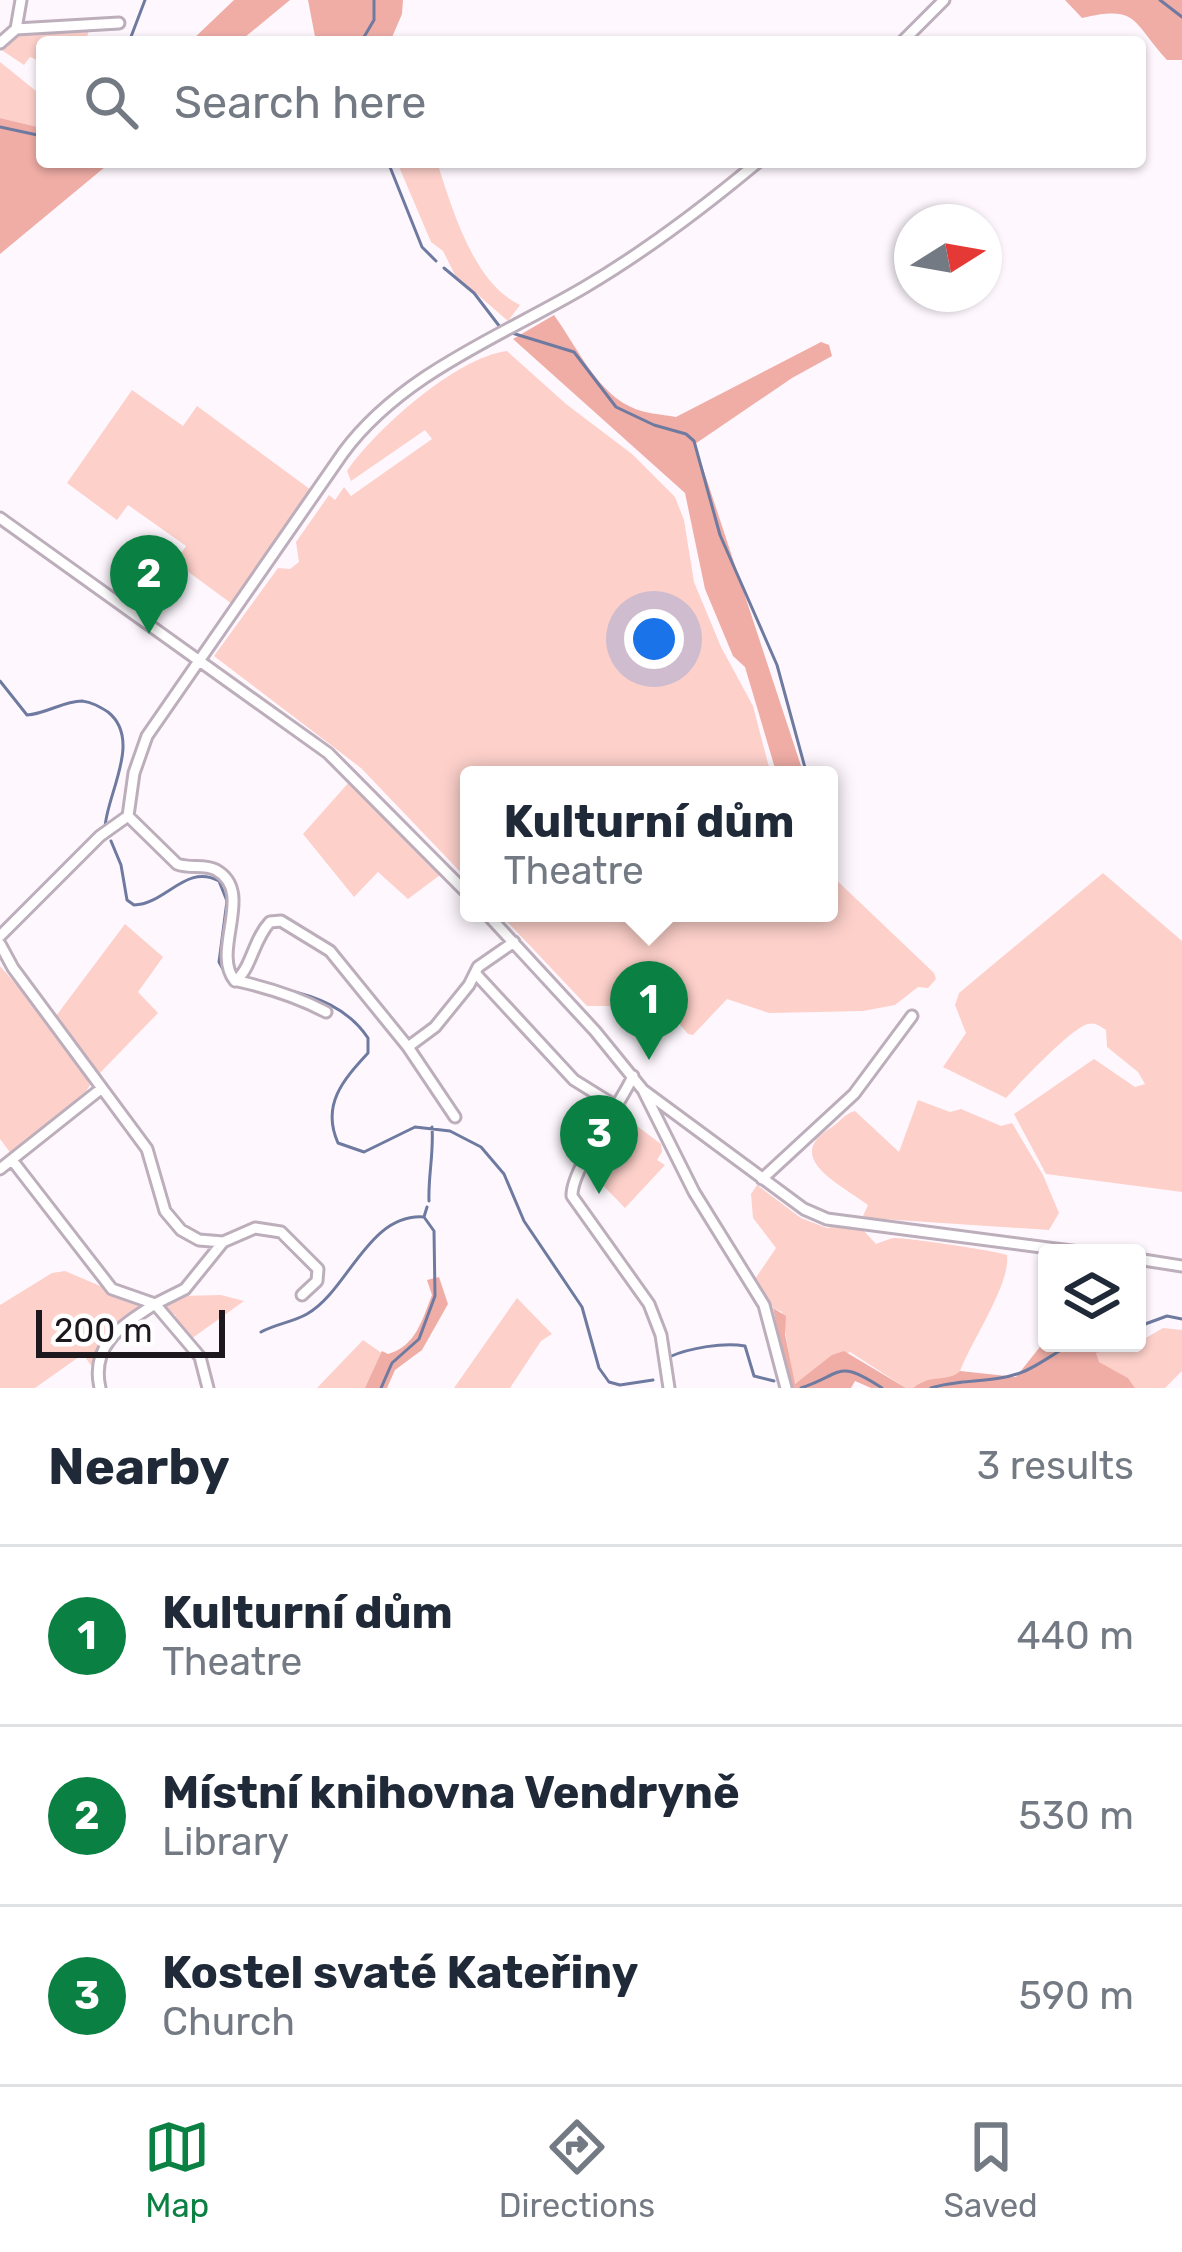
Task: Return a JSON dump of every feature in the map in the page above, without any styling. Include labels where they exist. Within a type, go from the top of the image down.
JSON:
[{"type":"street","points":[[16,29],[21,0]]},
{"type":"street","points":[[908,36],[944,0]]},
{"type":"street","points":[[0,43],[16,29],[119,23]]},
{"type":"street","points":[[223,1242],[199,1240],[181,1230],[165,1211],[147,1149],[13,968],[0,940],[100,836],[128,816],[140,752],[302,510],[372,419],[452,360],[588,285],[751,168]]},
{"type":"street","points":[[0,518],[343,766],[460,886]]},
{"type":"street","points":[[128,816],[177,864],[208,867],[228,882],[233,901],[225,961],[229,974],[326,1012]]},
{"type":"street","points":[[238,981],[256,938],[270,922],[281,921],[329,951],[408,1047],[454,1117]]},
{"type":"street","points":[[495,922],[643,1090],[694,1192],[764,1305],[786,1388]]},
{"type":"street","points":[[408,1047],[435,1027],[478,968],[514,942]]},
{"type":"street","points":[[476,974],[574,1080],[619,1108]]},
{"type":"street","points":[[762,1179],[854,1094],[912,1016]]},
{"type":"street","points":[[634,1076],[574,1179],[572,1196],[649,1304],[661,1335],[669,1388]]},
{"type":"street","points":[[0,1169],[102,1088]]},
{"type":"street","points":[[643,1090],[804,1210],[827,1219],[1038,1246]]},
{"type":"street","points":[[13,1160],[112,1289],[155,1304],[200,1357],[208,1388]]},
{"type":"street","points":[[100,1388],[101,1352],[114,1331],[185,1289],[223,1242],[255,1228],[281,1232],[318,1269],[317,1281],[302,1295]]},
{"type":"street","points":[[1146,1260],[1182,1266]]},
{"type":"shaded area","points":[[234,0],[290,0],[246,36],[196,36]]},
{"type":"shaded area","points":[[308,0],[403,0],[393,36],[315,36]]},
{"type":"shaded area","points":[[1065,0],[1182,0],[1182,60],[1167,60],[1124,15],[1082,18]]},
{"type":"shaded area","points":[[89,29],[87,36],[36,36],[36,60],[30,57],[24,65],[0,49],[15,33]]},
{"type":"shaded area","points":[[0,62],[36,91],[36,127],[0,118]]},
{"type":"shaded area","points":[[0,118],[36,127],[36,168],[104,168],[0,254]]},
{"type":"shaded area","points":[[400,168],[439,168],[477,262],[489,280],[520,305],[508,321],[455,275],[443,251],[431,242]]},
{"type":"shaded area","points":[[554,315],[596,378],[617,399],[641,411],[676,417],[821,342],[829,345],[832,356],[695,444],[801,766],[774,766],[745,667],[733,656],[705,589],[685,493],[513,339]]},
{"type":"shaded area","points":[[507,351],[632,454],[675,497],[684,520],[694,582],[753,706],[769,766],[460,766],[460,872],[361,768],[214,656],[278,568],[290,569],[299,562],[296,542],[329,495],[335,500],[344,487],[351,496],[432,439],[425,430],[351,481],[347,471],[360,454],[418,398],[486,356]]},
{"type":"shaded area","points":[[132,390],[183,426],[197,406],[311,490],[232,604],[175,562],[186,546],[128,505],[117,520],[67,483]]},
{"type":"shaded area","points":[[350,781],[440,875],[408,899],[378,872],[354,897],[303,834]]},
{"type":"shaded area","points":[[1103,873],[1182,941],[1182,1192],[1046,1174],[1014,1114],[1094,1059],[1135,1087],[1145,1084],[1138,1072],[1107,1047],[1106,1030],[1100,1026],[1088,1024],[1070,1035],[1006,1098],[943,1067],[966,1033],[955,1005],[959,993]]},
{"type":"shaded area","points":[[838,882],[936,979],[895,1005],[863,1011],[769,1013],[727,999],[693,1035],[669,1012],[656,1007],[636,1018],[619,1006],[587,1006],[508,922],[838,922]]},
{"type":"shaded area","points":[[125,924],[163,957],[138,992],[158,1013],[98,1075],[56,1016]]},
{"type":"shaded area","points":[[0,966],[61,1036],[90,1085],[12,1155],[0,1139]]},
{"type":"shaded area","points":[[918,1100],[950,1112],[961,1109],[1001,1126],[1012,1123],[1059,1213],[1049,1230],[863,1216],[868,1205],[820,1169],[812,1149],[818,1138],[855,1111],[899,1152]]},
{"type":"shaded area","points":[[625,1117],[661,1144],[657,1160],[665,1165],[625,1208],[586,1168]]},
{"type":"shaded area","points":[[757,1185],[801,1218],[827,1228],[842,1225],[864,1231],[876,1244],[901,1238],[1007,1255],[997,1296],[960,1371],[906,1388],[850,1352],[794,1384],[782,1312],[773,1308],[755,1279],[776,1248],[753,1218],[751,1194]]},
{"type":"shaded area","points":[[65,1271],[140,1303],[142,1308],[109,1332],[92,1367],[83,1354],[35,1388],[0,1388],[0,1305],[52,1273]]},
{"type":"shaded area","points":[[439,1277],[448,1304],[422,1350],[395,1370],[387,1388],[365,1388],[382,1351],[398,1350],[417,1331],[432,1295],[427,1280]]},
{"type":"shaded area","points":[[221,1295],[244,1301],[191,1339],[164,1305],[179,1296]]},
{"type":"shaded area","points":[[517,1298],[552,1334],[541,1341],[510,1388],[454,1388]]},
{"type":"shaded area","points":[[773,1308],[786,1316],[795,1384],[844,1351],[906,1388],[871,1388],[855,1381],[851,1388],[790,1388]]},
{"type":"shaded area","points":[[1163,1328],[1182,1330],[1182,1371],[1165,1388],[1135,1388],[1128,1378],[1098,1362],[1096,1352],[1146,1352],[1146,1338]]},
{"type":"shaded area","points":[[363,1340],[383,1354],[365,1388],[317,1388]]},
{"type":"shaded area","points":[[1038,1349],[1100,1352],[1099,1362],[1128,1378],[1135,1388],[913,1388],[960,1371],[1016,1377]]},
{"type":"waterway","points":[[131,36],[145,0]]},
{"type":"waterway","points":[[365,36],[374,20],[374,0]]},
{"type":"waterway","points":[[1160,0],[1182,17]]},
{"type":"waterway","points":[[0,127],[36,135]]},
{"type":"waterway","points":[[390,168],[422,247],[436,261]]},
{"type":"waterway","points":[[444,268],[474,293],[500,327]]},
{"type":"waterway","points":[[512,333],[574,352],[616,407],[694,441],[720,535],[777,665],[805,766]]},
{"type":"waterway","points":[[0,681],[27,715],[82,701],[108,712],[118,724],[123,752],[105,828]]},
{"type":"waterway","points":[[111,841],[127,900],[134,905],[196,877],[219,881],[227,901],[219,962],[230,982],[248,988]]},
{"type":"waterway","points":[[282,989],[330,1005],[368,1038],[368,1053],[343,1083],[333,1105],[338,1143],[364,1152],[415,1127],[450,1131],[481,1147],[504,1174],[524,1221],[582,1307],[599,1368],[609,1382],[653,1380]]},
{"type":"waterway","points":[[429,1201],[432,1127]]},
{"type":"waterway","points":[[381,1388],[392,1363],[419,1339],[435,1296],[434,1231],[424,1217],[427,1207]]},
{"type":"waterway","points":[[261,1332],[302,1317],[322,1303],[388,1227],[424,1217]]},
{"type":"waterway","points":[[1146,1324],[1167,1316],[1182,1319]]},
{"type":"waterway","points":[[669,1357],[707,1347],[745,1346],[754,1376],[774,1381]]},
{"type":"waterway","points":[[931,1388],[1014,1375],[1059,1352]]},
{"type":"waterway","points":[[801,1388],[848,1371],[882,1388]]},
{"type":"place","name":"Místní knihovna Vendryně","points":[[149,634]]},
{"type":"place","name":"Kulturní dům","points":[[649,1060]]},
{"type":"place","name":"Kostel svaté Kateřiny","points":[[599,1194]]}]
